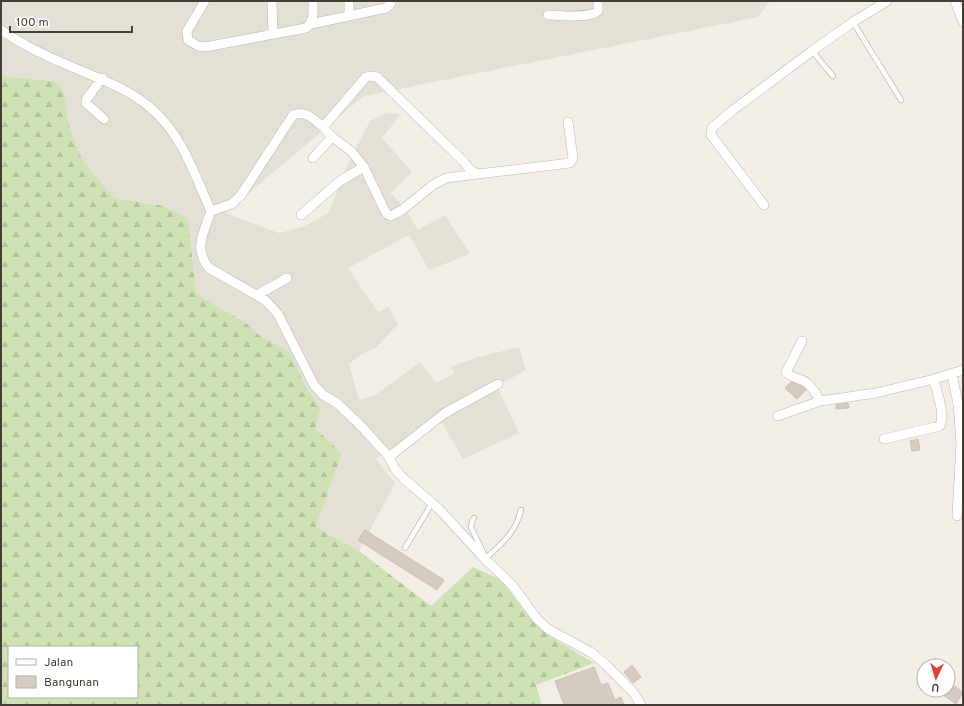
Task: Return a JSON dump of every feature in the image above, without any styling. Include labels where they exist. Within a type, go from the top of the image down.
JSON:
[{"type":"street","points":[[205,1],[187,31],[188,40],[198,46],[205,47],[218,46],[306,28],[311,24],[386,8],[391,1]]},
{"type":"street","points":[[272,1],[273,34]]},
{"type":"street","points":[[311,24],[313,16],[313,1]]},
{"type":"street","points":[[349,1],[349,16]]},
{"type":"street","points":[[548,15],[594,14],[598,11],[598,1]]},
{"type":"street","points":[[764,205],[711,135],[712,128],[733,110],[812,51],[853,22],[887,1]]},
{"type":"street","points":[[955,1],[963,22]]},
{"type":"street","points":[[1,30],[39,53],[102,78],[136,97],[154,111],[182,145],[211,211],[201,242],[200,252],[203,261],[209,268],[265,300],[278,314],[314,385],[323,395],[337,403],[363,428],[389,457],[395,469],[432,503],[512,585],[537,619],[548,629],[592,653],[604,662],[633,692],[641,705]]},
{"type":"street","points":[[323,127],[366,77],[377,77],[464,162],[470,170],[478,174]]},
{"type":"street","points":[[102,78],[86,100],[86,103],[104,119]]},
{"type":"street","points":[[211,211],[232,204],[241,195],[293,115],[298,113],[305,114],[315,120],[332,137],[351,151],[364,168],[384,210],[391,216],[402,210],[433,185],[446,178],[570,163],[573,158],[568,122]]},
{"type":"street","points":[[313,158],[332,137]]},
{"type":"street","points":[[301,215],[340,181],[364,168]]},
{"type":"street","points":[[257,295],[287,278]]},
{"type":"street","points":[[802,340],[786,372],[805,382],[815,390],[820,401]]},
{"type":"street","points":[[778,416],[820,401],[876,392],[934,379],[963,370]]},
{"type":"street","points":[[952,374],[958,404],[961,443],[957,516]]},
{"type":"street","points":[[884,439],[940,426],[942,420],[939,398],[934,379]]},
{"type":"street","points":[[389,457],[445,412],[498,384]]},
{"type":"street","points":[[942,420],[951,422],[960,421]]},
{"type":"lane","points":[[853,22],[901,100]]},
{"type":"lane","points":[[812,51],[833,76]]},
{"type":"lane","points":[[405,548],[432,503]]},
{"type":"lane","points":[[474,518],[471,527],[486,558],[499,547],[515,527],[521,510]]},
{"type":"shaded area","points":[[1,1],[770,1],[758,17],[364,96],[225,213],[279,233],[302,227],[327,214],[334,201],[346,168],[370,121],[388,113],[401,114],[382,138],[412,172],[391,193],[404,207],[418,230],[445,215],[470,254],[429,270],[409,235],[348,268],[378,312],[389,307],[398,324],[376,348],[362,354],[349,364],[359,400],[375,395],[420,362],[436,383],[455,373],[450,367],[478,357],[519,347],[526,370],[497,386],[519,433],[463,459],[438,416],[376,459],[395,483],[359,551],[316,527],[342,455],[315,428],[321,408],[304,384],[289,352],[260,336],[245,322],[196,294],[188,218],[164,206],[114,198],[82,159],[70,130],[61,86],[53,81],[1,76]]},
{"type":"green space","points":[[1,76],[53,81],[61,86],[70,130],[82,159],[114,198],[164,206],[188,218],[196,294],[245,322],[260,336],[289,351],[304,384],[321,408],[315,428],[342,454],[316,527],[359,551],[431,606],[473,567],[500,579],[523,609],[546,634],[594,663],[536,685],[542,705],[1,705]]},
{"type":"building","points":[[791,382],[806,390],[797,399],[785,388]]},
{"type":"building","points":[[848,403],[849,408],[836,409],[836,405]]},
{"type":"building","points":[[918,439],[920,450],[912,451],[910,441]]},
{"type":"building","points":[[365,530],[444,580],[437,590],[358,540]]},
{"type":"building","points":[[632,665],[641,677],[633,683],[624,672]]},
{"type":"building","points":[[594,667],[601,685],[608,683],[615,700],[621,697],[624,705],[564,705],[555,681]]},
{"type":"building","points":[[956,687],[963,692],[956,704],[947,698],[956,698]]}]
